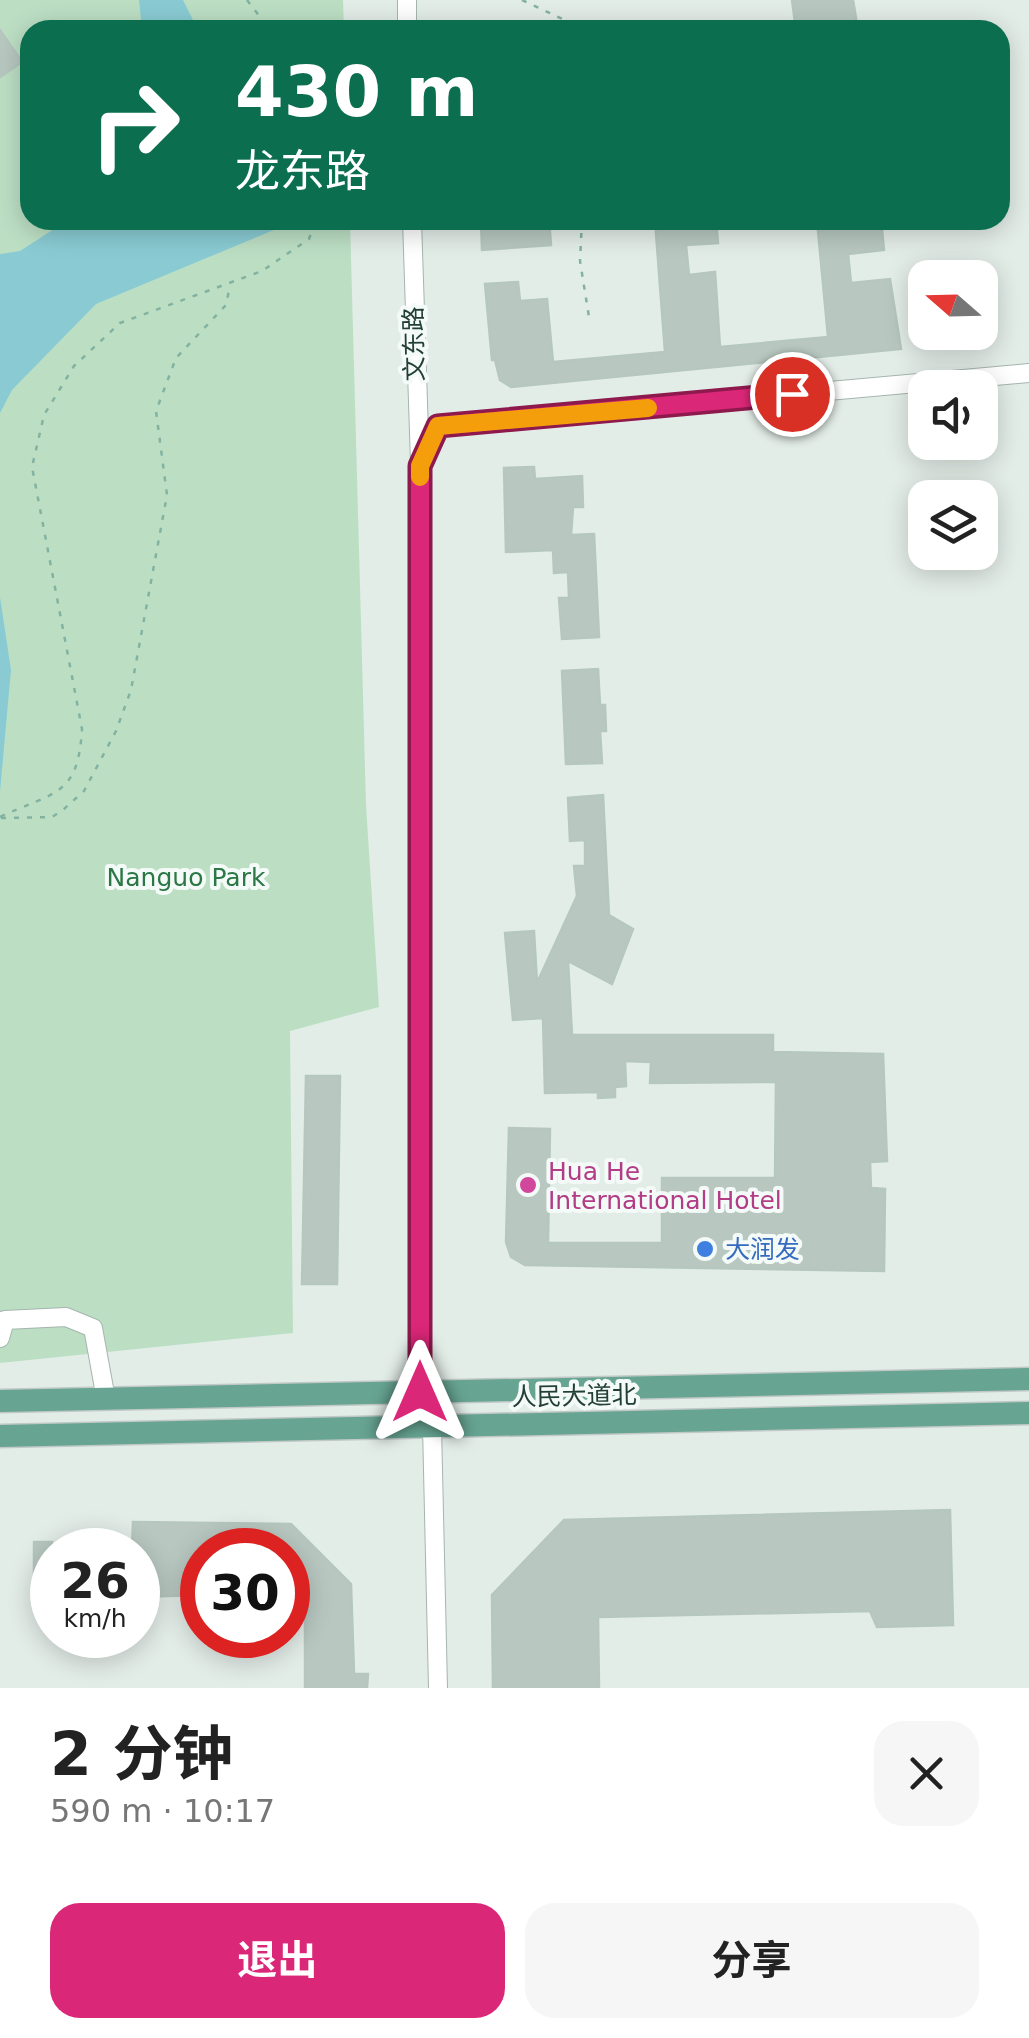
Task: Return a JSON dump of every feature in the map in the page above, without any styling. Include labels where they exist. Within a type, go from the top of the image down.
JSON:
[{"type":"main road","name":"人民大道北","points":[[0,1401],[1029,1379]]},
{"type":"main road","name":"人民大道北","points":[[0,1436],[1029,1413]]},
{"type":"street","name":"文东路","points":[[412,230],[420,469],[420,1392]]},
{"type":"street","name":"文东路","points":[[420,469],[438,426],[1029,373]]},
{"type":"street","points":[[0,1338],[6,1320],[66,1317],[93,1328],[106,1399]]},
{"type":"street","points":[[432,1426],[438,1688]]},
{"type":"path","points":[[247,0],[262,20]]},
{"type":"path","points":[[522,0],[565,20]]},
{"type":"path","points":[[0,818],[68,784],[80,760],[82,729],[32,467],[44,415],[74,366],[120,323],[262,271],[308,239],[312,230]]},
{"type":"path","points":[[582,230],[580,261],[589,317]]},
{"type":"path","points":[[0,818],[52,817],[64,809],[84,791],[116,731],[130,690],[167,495],[156,411],[176,358],[226,305],[231,282]]},
{"type":"green space","name":"Nanguo Park","points":[[0,0],[343,0],[344,20],[20,20],[20,230],[350,230],[366,805],[379,1007],[290,1031],[293,1333],[0,1363]]},
{"type":"water","points":[[139,0],[183,0],[193,20],[141,20]]},
{"type":"water","points":[[53,230],[274,230],[96,304],[12,390],[0,413],[0,254],[20,251]]},
{"type":"water","points":[[0,597],[11,670],[0,792]]},
{"type":"building","points":[[792,0],[853,0],[856,20],[795,20]]},
{"type":"building","points":[[0,30],[20,63],[0,77]]},
{"type":"building","points":[[481,230],[550,230],[551,245],[482,250]]},
{"type":"building","points":[[656,230],[717,230],[718,243],[686,245],[689,275],[715,272],[720,347],[828,337],[818,230],[882,230],[884,250],[848,254],[851,283],[890,279],[901,349],[511,387],[500,380],[492,360],[485,284],[518,282],[520,301],[547,299],[553,362],[665,352]]},
{"type":"building","points":[[534,467],[535,479],[582,476],[583,507],[573,507],[571,535],[594,534],[599,637],[562,639],[559,598],[569,598],[568,572],[554,573],[553,550],[506,552],[504,468]]},
{"type":"building","points":[[598,669],[600,705],[605,705],[606,731],[600,731],[602,763],[566,764],[562,671]]},
{"type":"building","points":[[603,795],[609,915],[633,929],[612,984],[568,961],[572,1035],[773,1035],[773,1052],[883,1054],[887,1161],[870,1162],[871,1188],[885,1189],[884,1271],[525,1265],[511,1257],[506,1242],[509,1128],[550,1129],[548,1243],[662,1243],[662,1178],[775,1178],[776,1082],[650,1083],[651,1062],[625,1061],[626,1086],[615,1087],[615,1097],[598,1098],[598,1092],[545,1093],[543,1018],[513,1020],[505,933],[534,931],[537,983],[577,896],[574,866],[585,866],[585,840],[570,841],[568,798]]},
{"type":"building","points":[[306,1076],[340,1076],[337,1284],[302,1284]]},
{"type":"building","points":[[950,1510],[953,1625],[877,1627],[870,1611],[598,1617],[599,1688],[493,1688],[492,1595],[564,1520]]},
{"type":"building","points":[[133,1522],[291,1524],[295,1528],[180,1528],[180,1596],[160,1596],[160,1528],[133,1528]]},
{"type":"building","points":[[310,1543],[351,1584],[354,1674],[368,1674],[367,1688],[305,1688],[305,1658],[310,1658]]},
{"type":"slow traffic","points":[[420,477],[420,466],[438,426],[648,408]]},
{"type":"place","name":"Hua He International Hotel","points":[[528,1185]]},
{"type":"place","name":"大润发","points":[[705,1249]]},
{"type":"route","points":[[420,1392],[420,466],[438,426],[792,394]]}]
